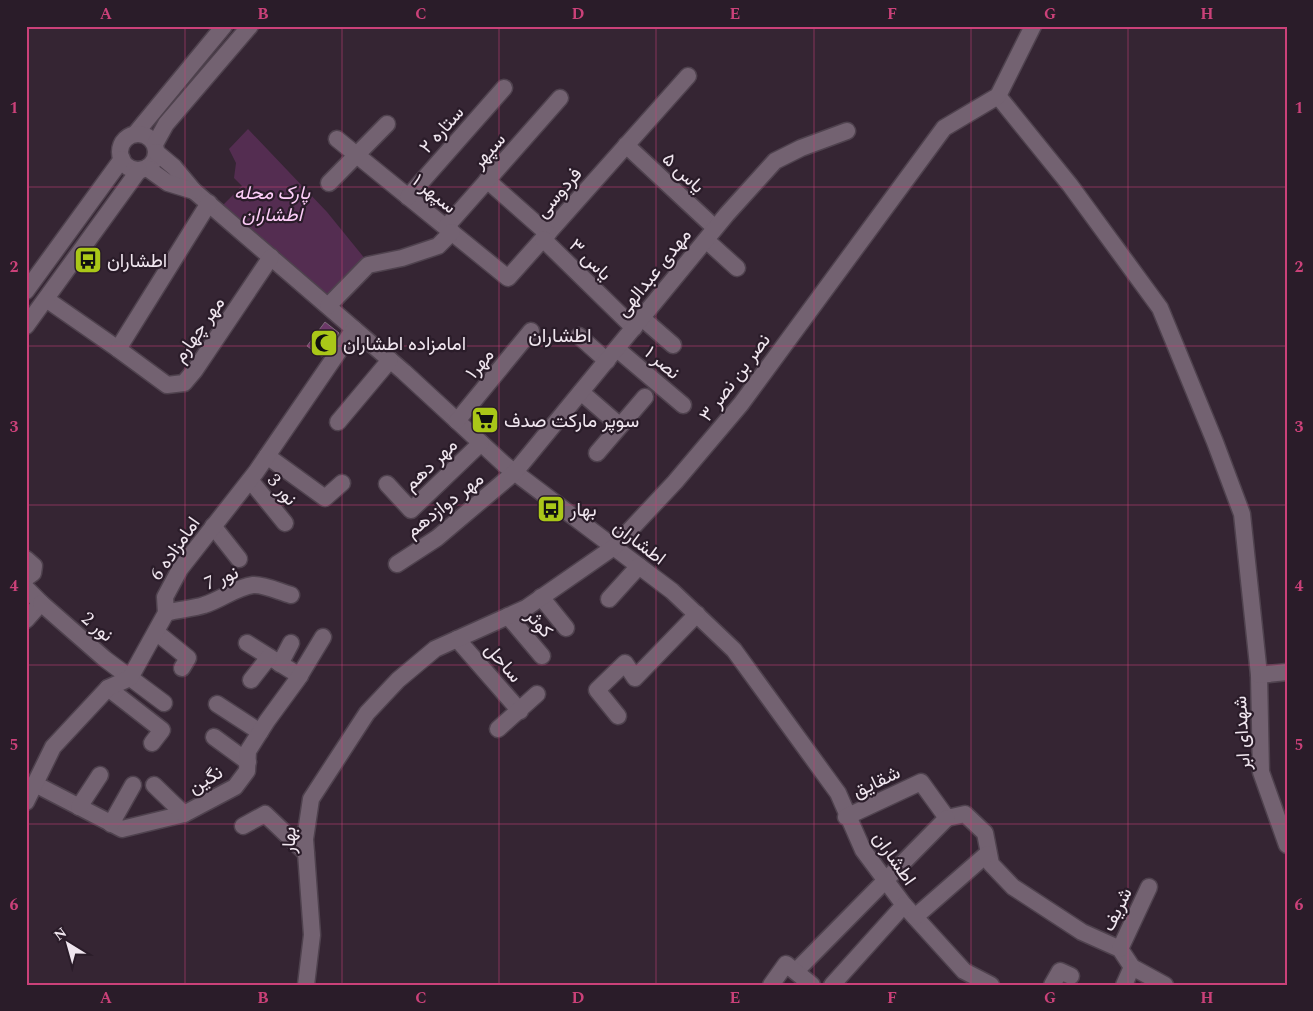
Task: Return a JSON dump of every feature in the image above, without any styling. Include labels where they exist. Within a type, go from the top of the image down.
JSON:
[{"type":"street","points":[[143,169],[130,169],[122,159],[120,153],[124,142],[136,134],[224,26]]},
{"type":"street","points":[[26,326],[143,169],[151,164],[155,148],[166,124],[250,26]]},
{"type":"street","points":[[998,96],[1033,26]]},
{"type":"street","name":"فردوسی","points":[[508,278],[688,76]]},
{"type":"street","name":"ستاره ۲","points":[[408,197],[504,88]]},
{"type":"street","name":"نصر بن نصر ۳","points":[[614,547],[675,482],[741,404],[944,128],[998,96]]},
{"type":"street","name":"شهدای ابر","points":[[998,96],[1070,185],[1160,308],[1242,514],[1258,675],[1261,772],[1287,846]]},
{"type":"street","name":"سپهر","points":[[328,306],[368,265],[402,258],[438,246],[448,230],[488,180],[560,98]]},
{"type":"street","points":[[329,183],[355,154],[387,124]]},
{"type":"street","name":"مهدی عبدالهی","points":[[515,472],[710,234],[775,161],[801,148],[847,131]]},
{"type":"street","points":[[136,134],[148,137],[155,148]]},
{"type":"street","name":"سپهر ۱","points":[[337,139],[508,278]]},
{"type":"street","name":"یاس ۵","points":[[626,145],[710,234],[737,268]]},
{"type":"street","name":"اطشاران","points":[[155,148],[194,191],[354,328],[481,443],[515,472],[672,591],[734,650],[838,793],[846,816],[863,850],[886,880],[910,911],[964,971],[969,980],[992,985]]},
{"type":"street","points":[[26,291],[122,159]]},
{"type":"street","name":"اطشاران","points":[[143,169],[168,183],[194,191]]},
{"type":"street","name":"یاس ۳","points":[[488,180],[638,323],[673,345]]},
{"type":"street","points":[[118,349],[209,203]]},
{"type":"street","name":"مهر چهارم","points":[[46,299],[167,385],[184,383],[195,370],[271,257]]},
{"type":"street","name":"امامزاده 6","points":[[130,678],[166,613],[165,598],[180,569],[250,480],[354,328]]},
{"type":"street","name":"مهر۱","points":[[457,421],[531,330]]},
{"type":"street","name":"نصر ۱","points":[[579,336],[612,355],[683,405]]},
{"type":"street","points":[[338,422],[390,360]]},
{"type":"street","points":[[581,392],[619,425]]},
{"type":"street","points":[[597,453],[619,425],[645,397]]},
{"type":"street","name":"مهر دهم","points":[[387,484],[411,510],[481,443]]},
{"type":"street","points":[[267,456],[325,498],[342,484]]},
{"type":"street","name":"مهر دوازدهم","points":[[397,564],[437,538],[515,472]]},
{"type":"street","name":"نور 3","points":[[250,480],[285,523]]},
{"type":"street","points":[[213,526],[239,559]]},
{"type":"street","name":"بهار","points":[[306,985],[312,935],[305,839],[310,800],[367,713],[398,680],[435,649],[526,608],[614,547]]},
{"type":"street","points":[[26,559],[34,566],[32,573],[26,578]]},
{"type":"street","points":[[609,600],[639,566]]},
{"type":"street","name":"نور 7","points":[[166,613],[182,607],[201,606],[223,598],[237,589],[255,585],[291,595]]},
{"type":"street","name":"نور 2","points":[[26,588],[41,603],[130,678],[164,704]]},
{"type":"street","points":[[542,597],[566,628]]},
{"type":"street","points":[[26,620],[41,603]]},
{"type":"street","points":[[618,716],[597,690],[625,664],[635,678],[697,614]]},
{"type":"street","name":"کوثر","points":[[508,616],[542,656]]},
{"type":"street","points":[[156,632],[188,658],[182,668]]},
{"type":"street","name":"نگین","points":[[35,784],[122,829],[184,814],[235,787],[248,771],[248,751],[300,676],[323,637]]},
{"type":"street","name":"ساحل","points":[[457,639],[520,710]]},
{"type":"street","points":[[247,643],[300,676]]},
{"type":"street","points":[[251,680],[274,661],[291,643]]},
{"type":"street","points":[[1258,675],[1287,672]]},
{"type":"street","points":[[27,800],[53,746],[108,688],[130,678]]},
{"type":"street","points":[[108,688],[162,730],[152,743]]},
{"type":"street","points":[[498,729],[537,694]]},
{"type":"street","points":[[217,704],[260,732]]},
{"type":"street","points":[[214,737],[248,762]]},
{"type":"street","points":[[79,807],[100,775]]},
{"type":"street","name":"شقایق","points":[[846,816],[921,782],[947,818]]},
{"type":"street","points":[[111,824],[133,785]]},
{"type":"street","points":[[154,785],[184,814]]},
{"type":"street","points":[[244,826],[265,814],[306,853]]},
{"type":"street","points":[[771,985],[886,880],[947,818],[964,814],[985,833],[987,854],[991,864],[1013,887],[1082,932],[1120,949],[1132,967],[1165,985]]},
{"type":"street","points":[[832,985],[910,911],[987,854]]},
{"type":"street","name":"شریف","points":[[1120,949],[1149,887]]},
{"type":"street","points":[[791,967],[812,985]]},
{"type":"street","points":[[1124,985],[1132,967]]},
{"type":"street","points":[[1052,985],[1060,971],[1071,976]]},
{"type":"green space","name":"پارک محله اطشاران","points":[[248,129],[327,212],[366,260],[336,293],[325,294],[223,205],[242,186],[234,178],[236,163],[229,149]]},
{"type":"building","name":"امامزاده اطشاران","points":[[325,322],[339,333],[322,357],[307,346]]},
{"type":"place","name":"اطشاران","points":[[88,260]]},
{"type":"place","name":"امامزاده اطشاران","points":[[324,343]]},
{"type":"place","name":"سوپر مارکت صدف","points":[[485,420]]},
{"type":"place","name":"بهار","points":[[551,509]]},
{"type":"district","name":"اطشاران","points":[[560,335]]}]
